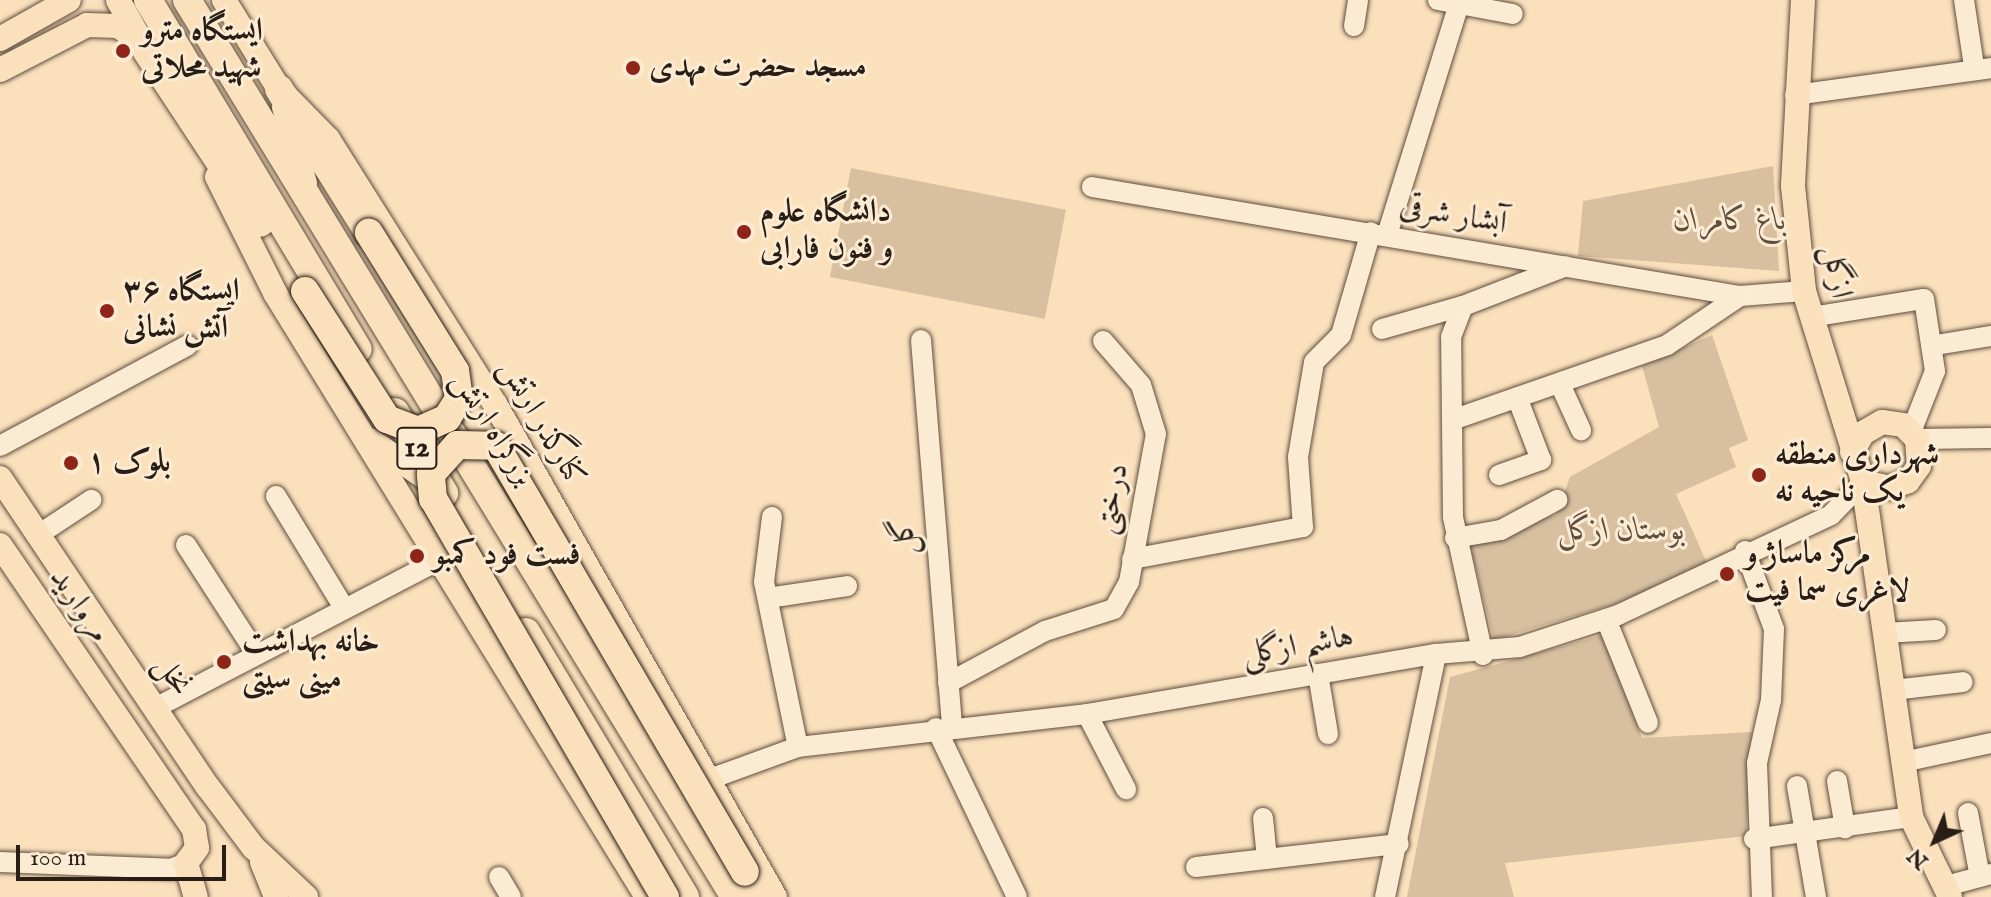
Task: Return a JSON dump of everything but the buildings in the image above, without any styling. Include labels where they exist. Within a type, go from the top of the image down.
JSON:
[{"type":"highway","name":"12","points":[[148,0],[685,897]]},
{"type":"highway","name":"بزرگراه ارتش","points":[[187,0],[740,884]]},
{"type":"highway","points":[[146,50],[387,419],[418,431],[447,418],[459,399],[455,371],[279,89]]},
{"type":"highway","points":[[665,897],[433,499],[431,474],[457,445],[496,446],[740,884],[762,897]]},
{"type":"main road","points":[[118,0],[275,293],[437,561],[647,897]]},
{"type":"main road","name":"ازگل","points":[[1803,0],[1795,95],[1793,186],[1804,291],[1852,452]]},
{"type":"main road","name":"کنارگذر ارتش","points":[[227,3],[279,89],[328,139],[495,404],[775,897]]},
{"type":"main road","points":[[0,39],[64,4],[77,12],[72,31]]},
{"type":"main road","points":[[0,70],[72,31],[118,26],[146,50]]},
{"type":"main road","points":[[279,89],[310,201]]},
{"type":"main road","points":[[1863,482],[1891,488],[1908,481],[1919,466],[1914,436],[1882,422],[1863,433],[1852,452],[1863,482],[1911,817],[1948,891]]},
{"type":"main road","points":[[362,434],[442,489]]},
{"type":"main road","name":"نخل","points":[[0,478],[253,847],[306,897]]},
{"type":"main road","name":"مروارید","points":[[0,545],[194,829],[197,848],[186,863]]},
{"type":"main road","points":[[253,847],[276,897]]},
{"type":"main road","points":[[186,863],[196,897]]},
{"type":"street","points":[[1354,26],[1358,0]]},
{"type":"street","points":[[1438,0],[1513,14]]},
{"type":"street","points":[[1795,95],[1982,67],[1964,0]]},
{"type":"street","points":[[1379,234],[1459,4]]},
{"type":"street","name":"آبشار شرقی","points":[[1092,187],[1740,296],[1804,291]]},
{"type":"street","name":"درختی","points":[[1103,341],[1141,385],[1156,434],[1132,559],[1303,527],[1298,457],[1314,362],[1341,335],[1379,234]]},
{"type":"street","points":[[1382,329],[1463,306],[1566,266]]},
{"type":"street","points":[[1455,419],[1667,345],[1740,296]]},
{"type":"street","points":[[1811,317],[1924,299],[1936,345],[1929,400],[1914,436],[1991,438]]},
{"type":"street","points":[[1463,306],[1451,337],[1455,538],[1483,655]]},
{"type":"street","points":[[1936,345],[1991,336]]},
{"type":"street","name":"گل","points":[[921,340],[948,683],[944,727]]},
{"type":"street","points":[[0,446],[188,345]]},
{"type":"street","points":[[1560,384],[1581,430]]},
{"type":"street","points":[[1499,475],[1541,460],[1517,397]]},
{"type":"street","name":"هاشم ازگلی","points":[[710,779],[798,747],[944,727],[1090,723],[1318,674],[1436,654],[1483,655],[1606,619],[1745,551],[1831,515],[1863,482]]},
{"type":"street","points":[[276,496],[343,606]]},
{"type":"street","points":[[38,535],[91,500]]},
{"type":"street","points":[[1455,538],[1501,530],[1557,500]]},
{"type":"street","points":[[772,517],[768,598],[798,747]]},
{"type":"street","points":[[186,545],[256,653]]},
{"type":"street","points":[[1745,551],[1774,629],[1754,839],[1762,897]]},
{"type":"street","points":[[948,683],[1045,631],[1114,609],[1132,559]]},
{"type":"street","points":[[155,708],[343,606],[437,561]]},
{"type":"street","points":[[768,598],[847,586]]},
{"type":"street","points":[[1606,619],[1648,723]]},
{"type":"street","points":[[1885,633],[1936,630]]},
{"type":"street","points":[[1385,897],[1399,844],[1436,654]]},
{"type":"street","points":[[1318,674],[1328,734]]},
{"type":"street","points":[[1893,690],[1963,682]]},
{"type":"street","points":[[1090,723],[1126,789]]},
{"type":"street","points":[[944,727],[1017,897]]},
{"type":"street","points":[[1903,762],[1991,743]]},
{"type":"street","points":[[1837,781],[1845,828]]},
{"type":"street","points":[[1797,786],[1816,897]]},
{"type":"street","points":[[1948,891],[1986,876],[1968,813]]},
{"type":"street","points":[[1754,839],[1911,817]]},
{"type":"street","points":[[1263,818],[1267,859]]},
{"type":"street","points":[[1196,867],[1399,844]]},
{"type":"street","points":[[0,862],[171,869],[186,863]]},
{"type":"street","points":[[499,877],[511,897]]},
{"type":"green space","name":"باغ کامران","points":[[1773,166],[1779,271],[1578,256],[1583,201]]},
{"type":"green space","points":[[851,168],[1066,210],[1045,319],[830,277]]},
{"type":"green space","name":"بوستان ازگل","points":[[1712,335],[1748,440],[1729,448],[1736,467],[1676,494],[1707,563],[1625,601],[1494,640],[1469,542],[1556,515],[1570,477],[1659,427],[1642,366]]},
{"type":"green space","points":[[1603,635],[1642,738],[1752,732],[1746,836],[1505,863],[1514,897],[1407,897],[1450,677]]},
{"type":"place","name":"ایستگاه مترو شهید محلاتی","points":[[123,51]]},
{"type":"place","name":"مسجد حضرت مهدی","points":[[633,68]]},
{"type":"place","name":"دانشگاه علوم و فنون فارابی","points":[[744,232]]},
{"type":"place","name":"ایستگاه ۳۶ آتش نشانی","points":[[107,311]]},
{"type":"place","name":"۱ بلوک","points":[[71,463]]},
{"type":"place","name":"شهرداری منطقه یک ناحیه نه","points":[[1759,475]]},
{"type":"place","name":"فست فود کمبو","points":[[417,556]]},
{"type":"place","name":"مرکز ماساژ و لاغری سما فیت","points":[[1727,574]]},
{"type":"place","name":"خانه بهداشت مینی سیتی","points":[[224,662]]}]
